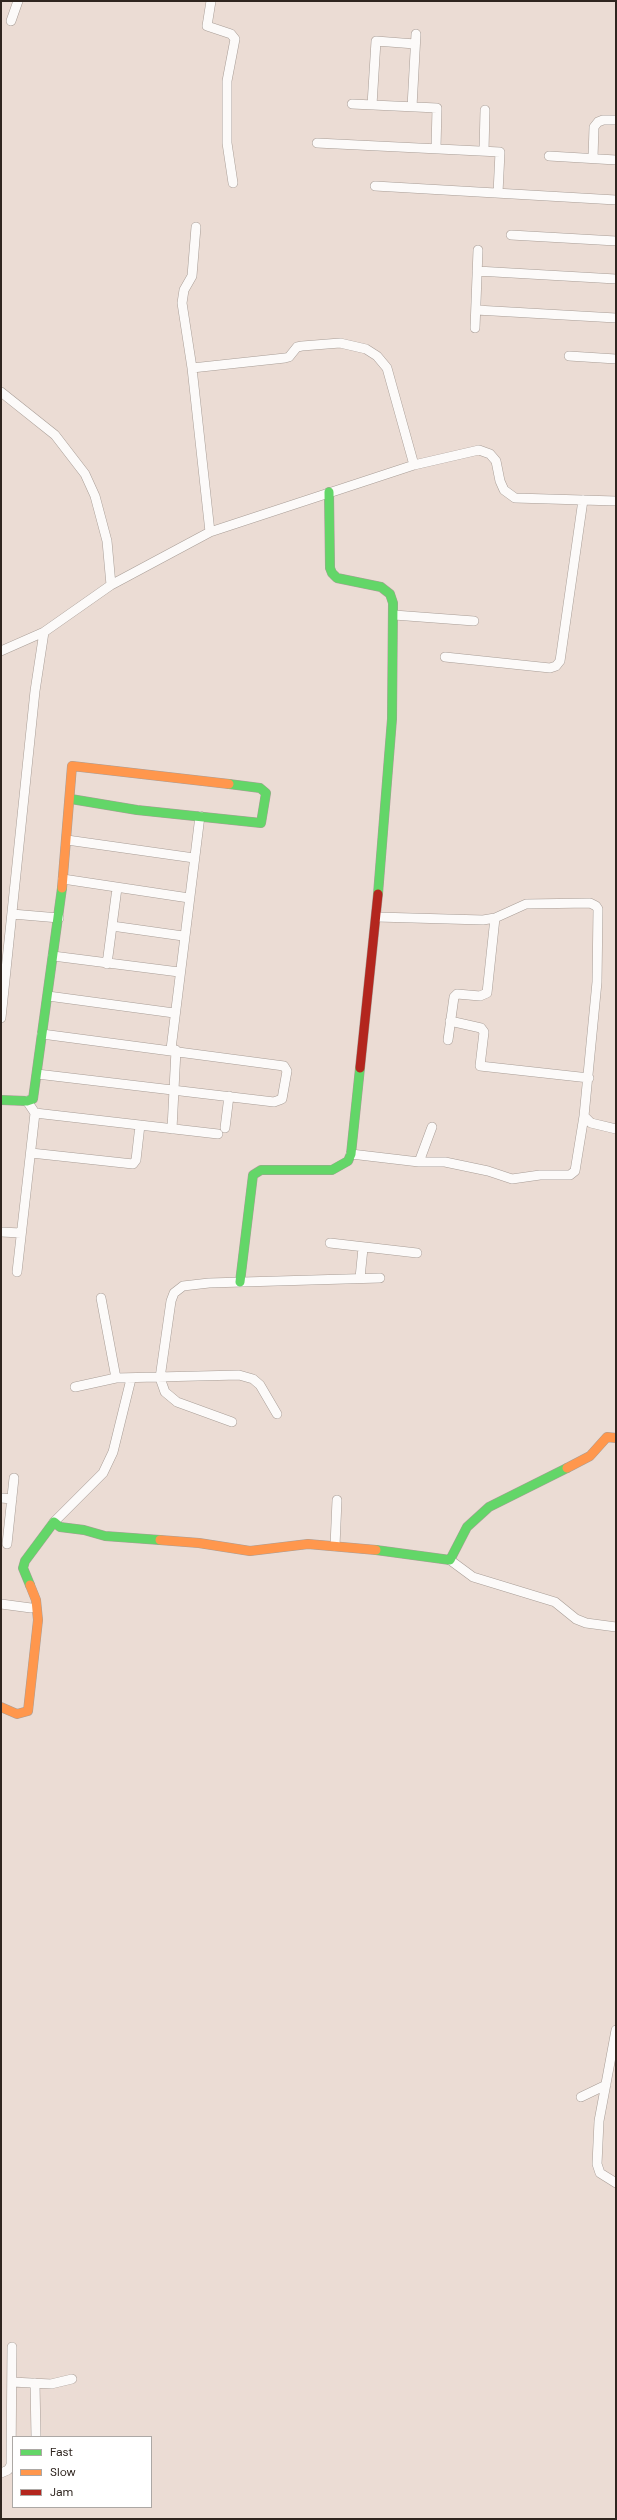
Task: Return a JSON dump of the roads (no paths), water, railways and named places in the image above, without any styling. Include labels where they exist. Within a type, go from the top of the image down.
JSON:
[{"type":"street","points":[[11,21],[18,1]]},
{"type":"street","points":[[211,1],[207,26],[231,34],[235,39],[226,81],[227,143],[233,182]]},
{"type":"street","points":[[412,107],[416,34]]},
{"type":"street","points":[[372,105],[376,41],[415,44]]},
{"type":"street","points":[[352,104],[437,108],[436,148]]},
{"type":"street","points":[[484,151],[485,110]]},
{"type":"street","points":[[593,158],[594,127],[598,122],[603,120],[616,120]]},
{"type":"street","points":[[318,142],[500,152],[498,193]]},
{"type":"street","points":[[549,156],[616,160]]},
{"type":"street","points":[[375,186],[616,200]]},
{"type":"street","points":[[196,227],[192,276],[184,290],[182,303],[192,368],[210,532]]},
{"type":"street","points":[[511,235],[616,241]]},
{"type":"street","points":[[475,328],[478,250]]},
{"type":"street","points":[[477,271],[616,279]]},
{"type":"street","points":[[476,310],[616,318]]},
{"type":"street","points":[[192,368],[285,358],[297,347],[302,346],[340,343],[366,349],[377,356],[387,368],[414,465]]},
{"type":"street","points":[[569,356],[616,359]]},
{"type":"street","points":[[1,392],[55,435],[86,474],[95,496],[106,541],[111,585]]},
{"type":"street","points":[[1,651],[44,632],[111,585],[210,532],[414,465],[479,450],[485,451],[496,462],[500,480],[510,496],[521,499],[616,501]]},
{"type":"street","points":[[240,1282],[247,1213],[254,1175],[261,1170],[332,1170],[348,1161],[351,1154],[377,917],[392,719],[394,602],[390,594],[381,587],[337,578],[332,573],[330,568],[329,492]]},
{"type":"street","points":[[445,657],[550,668],[556,666],[560,661],[583,500]]},
{"type":"street","points":[[394,615],[474,621]]},
{"type":"street","points":[[1,1018],[36,691],[44,632]]},
{"type":"street","points":[[1,1100],[27,1101],[33,1099],[59,918],[71,799],[72,766],[260,788],[266,793],[262,822],[137,810],[71,799]]},
{"type":"street","points":[[172,1129],[174,1013],[200,816]]},
{"type":"street","points":[[67,840],[194,858]]},
{"type":"street","points":[[63,879],[189,898]]},
{"type":"street","points":[[107,964],[117,888]]},
{"type":"street","points":[[351,1154],[418,1162],[445,1162],[488,1171],[512,1179],[540,1175],[573,1175],[584,1116],[589,1078],[597,982],[598,909],[590,903],[526,904],[495,918],[435,920],[377,917]]},
{"type":"street","points":[[12,914],[59,918]]},
{"type":"street","points":[[448,1040],[454,996],[457,994],[480,996],[487,993],[495,918]]},
{"type":"street","points":[[112,926],[183,936]]},
{"type":"street","points":[[54,956],[107,964],[179,972]]},
{"type":"street","points":[[48,996],[174,1013]]},
{"type":"street","points":[[450,1022],[481,1028],[484,1032],[480,1066],[589,1078]]},
{"type":"street","points":[[36,1074],[280,1102],[286,1068],[284,1066],[173,1050],[42,1034]]},
{"type":"street","points":[[35,1113],[172,1129],[222,1131],[229,1096]]},
{"type":"street","points":[[17,1272],[35,1113],[27,1101]]},
{"type":"street","points":[[584,1116],[591,1123],[616,1129]]},
{"type":"street","points":[[31,1153],[133,1164],[136,1160],[140,1125]]},
{"type":"street","points":[[418,1162],[432,1127]]},
{"type":"street","points":[[1,1232],[21,1234]]},
{"type":"street","points":[[330,1243],[417,1253]]},
{"type":"street","points":[[360,1278],[363,1248]]},
{"type":"street","points":[[232,1422],[172,1399],[165,1392],[160,1378],[171,1301],[174,1293],[182,1286],[240,1282],[380,1278]]},
{"type":"street","points":[[101,1298],[116,1378]]},
{"type":"street","points":[[75,1388],[116,1378],[160,1378],[223,1373],[247,1376],[260,1385],[277,1414]]},
{"type":"street","points":[[1,1707],[17,1714],[28,1711],[38,1620],[36,1600],[23,1568],[25,1561],[54,1522],[103,1473],[113,1452],[131,1379]]},
{"type":"street","points":[[450,1560],[467,1527],[489,1507],[542,1482],[590,1456],[607,1437],[616,1438]]},
{"type":"street","points":[[7,1544],[14,1478]]},
{"type":"street","points":[[1,1498],[12,1498]]},
{"type":"street","points":[[335,1546],[337,1500]]},
{"type":"street","points":[[54,1522],[60,1527],[112,1536],[199,1543],[250,1551],[261,1551],[297,1544],[417,1554],[450,1560],[473,1577],[555,1602],[576,1619],[586,1623],[616,1627]]},
{"type":"street","points":[[1,1604],[31,1608]]},
{"type":"street","points":[[616,2030],[599,2121],[597,2164],[600,2174],[616,2183]]},
{"type":"street","points":[[581,2097],[606,2085]]},
{"type":"street","points":[[1,2473],[8,2470],[11,2465],[12,2347]]},
{"type":"street","points":[[12,2382],[51,2384],[72,2379]]},
{"type":"street","points":[[35,2383],[36,2436]]}]
